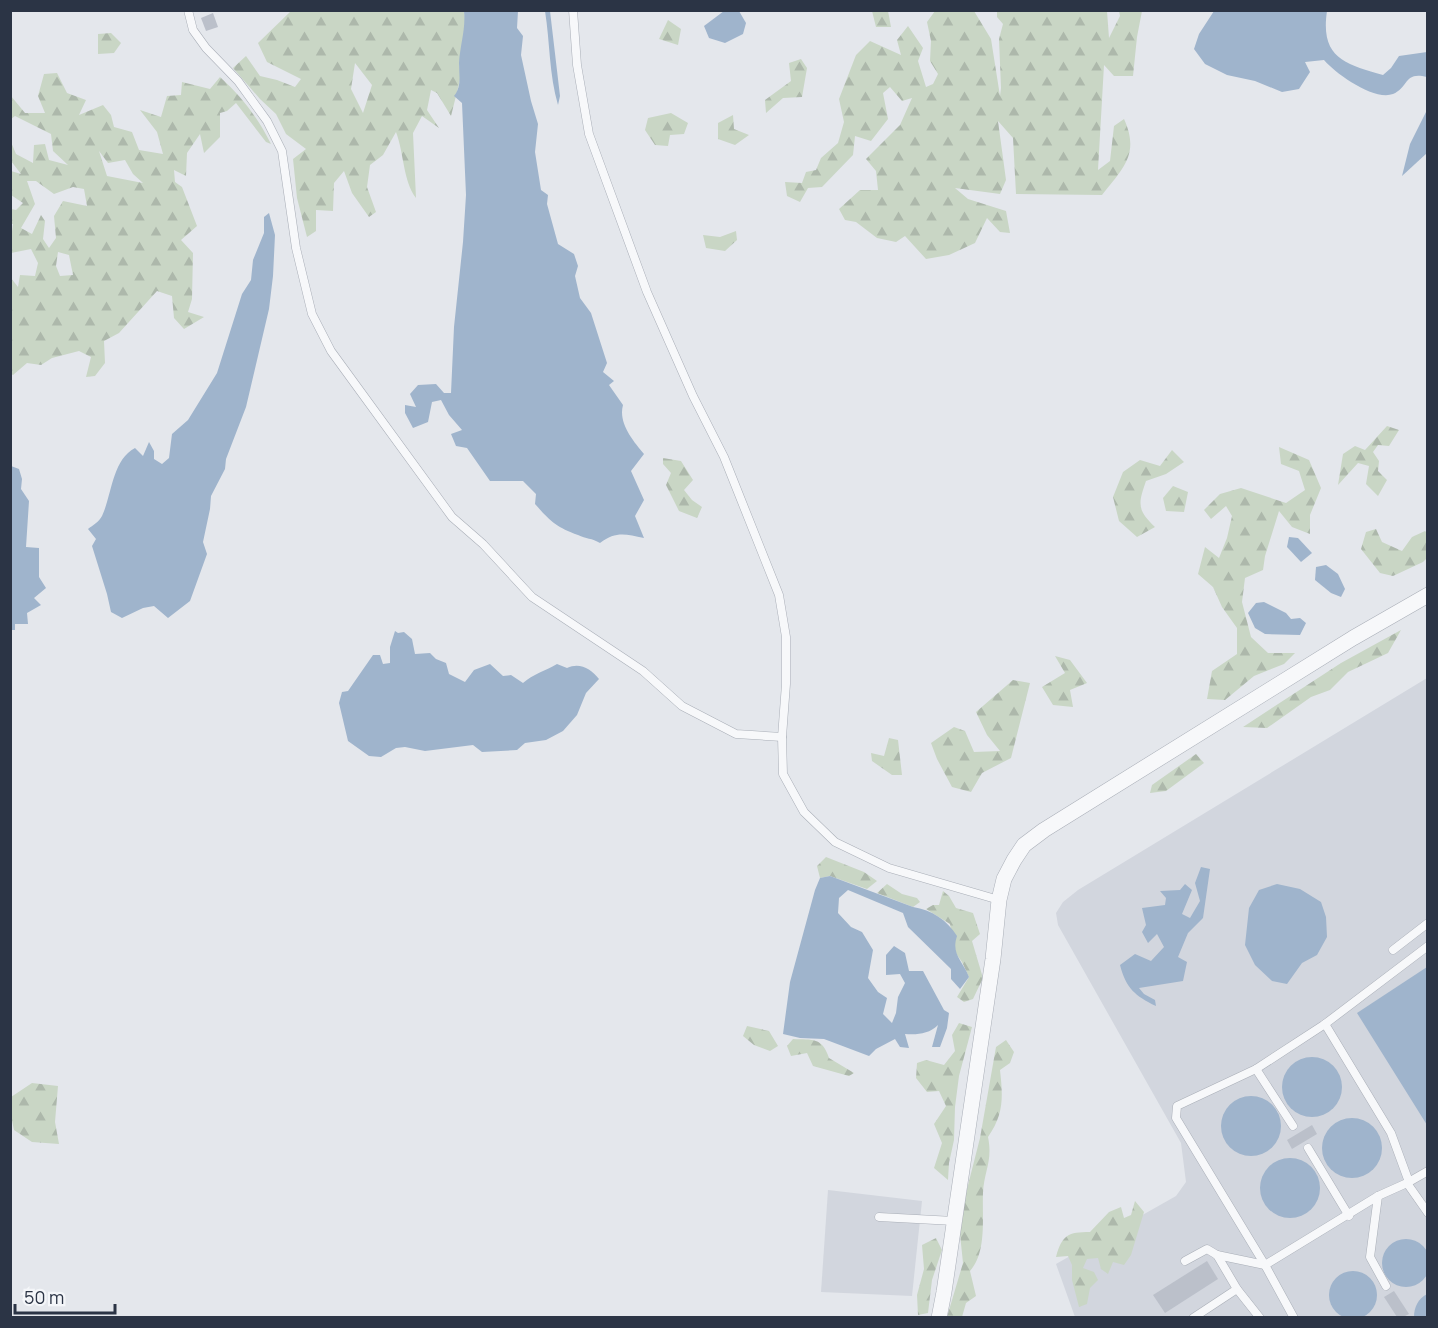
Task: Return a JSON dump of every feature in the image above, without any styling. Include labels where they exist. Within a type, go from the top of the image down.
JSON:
[{"type":"street","points":[[939,1317],[993,959],[999,900],[1004,879],[1024,845],[1044,830],[1353,638],[1428,595]]},
{"type":"lane","points":[[188,10],[193,30],[206,48],[238,81],[267,121],[282,151],[296,248],[312,314],[331,351],[452,517],[483,544],[532,597],[643,671],[682,706],[736,734],[782,737]]},
{"type":"lane","points":[[573,10],[577,65],[589,134],[647,292],[693,396],[724,457],[779,595],[786,637],[786,684],[782,737],[783,774],[804,812],[835,842],[889,868],[999,900]]},
{"type":"lane","points":[[1393,950],[1428,923]]},
{"type":"lane","points":[[1294,1317],[1176,1118],[1177,1106],[1256,1069],[1325,1024],[1428,946]]},
{"type":"lane","points":[[1325,1024],[1391,1133],[1408,1182],[1428,1213]]},
{"type":"lane","points":[[1256,1069],[1293,1126]]},
{"type":"lane","points":[[1308,1148],[1349,1216]]},
{"type":"lane","points":[[1185,1261],[1207,1249],[1217,1255],[1265,1265],[1349,1216],[1378,1196],[1428,1171]]},
{"type":"lane","points":[[1378,1196],[1370,1257],[1386,1286]]},
{"type":"lane","points":[[879,1217],[954,1221]]},
{"type":"lane","points":[[1217,1255],[1237,1289],[1260,1317]]},
{"type":"lane","points":[[1192,1317],[1237,1289]]},
{"type":"shaded area","points":[[1427,678],[1427,1317],[1075,1317],[1056,1264],[1176,1196],[1186,1182],[1181,1143],[1058,925],[1056,913],[1063,902],[1078,890]]},
{"type":"shaded area","points":[[828,1190],[922,1201],[912,1296],[821,1292]]},
{"type":"green space","points":[[291,11],[464,11],[466,26],[459,65],[461,76],[451,116],[437,93],[431,90],[427,110],[439,128],[422,116],[413,133],[416,198],[406,175],[396,132],[383,155],[370,165],[367,187],[376,212],[369,217],[352,193],[344,171],[334,183],[333,211],[316,210],[316,231],[307,237],[297,198],[293,159],[306,149],[286,134],[276,114],[233,68],[246,56],[260,76],[295,87],[301,79],[267,62],[258,43]],"holes":[[[355,63],[372,85],[363,113],[351,89]]]},
{"type":"green space","points":[[872,11],[888,11],[891,27],[876,27]]},
{"type":"green space","points":[[935,11],[974,11],[991,39],[1000,96],[999,39],[1003,24],[997,17],[997,11],[1107,11],[1109,38],[1120,16],[1119,11],[1142,11],[1133,76],[1114,76],[1104,65],[1098,170],[1110,161],[1114,126],[1124,119],[1129,131],[1130,151],[1117,177],[1102,195],[1016,194],[1013,138],[998,121],[1006,180],[1000,194],[955,188],[968,199],[1006,211],[1010,233],[1000,232],[987,218],[975,243],[949,255],[926,259],[905,236],[896,242],[877,238],[856,222],[845,220],[839,209],[860,190],[878,190],[876,171],[866,159],[900,125],[912,98],[902,101],[890,87],[883,93],[888,119],[871,141],[855,136],[853,155],[822,187],[808,188],[800,202],[787,196],[785,182],[802,183],[806,172],[816,170],[821,158],[838,143],[844,122],[839,99],[856,55],[870,41],[901,55],[897,40],[908,26],[923,48],[918,61],[926,87],[933,84],[938,74],[930,61],[931,41],[927,22]]},
{"type":"green space","points":[[668,20],[681,29],[678,45],[659,39]]},
{"type":"green space","points":[[111,33],[121,43],[114,53],[98,54],[98,34]]},
{"type":"green space","points":[[801,59],[807,68],[802,97],[783,98],[766,113],[765,100],[791,81],[789,63]]},
{"type":"green space","points":[[57,73],[67,93],[86,100],[79,115],[103,105],[111,115],[114,127],[132,132],[139,150],[163,154],[157,132],[140,110],[161,117],[167,96],[181,95],[182,82],[210,89],[220,77],[249,108],[271,144],[266,142],[236,103],[227,111],[220,113],[220,137],[204,153],[200,134],[187,153],[186,176],[174,170],[175,182],[182,187],[197,226],[181,240],[193,253],[192,299],[188,312],[204,317],[184,329],[174,318],[172,296],[157,291],[119,333],[104,341],[105,363],[95,376],[86,377],[91,357],[79,351],[52,358],[41,365],[27,363],[13,375],[11,374],[11,278],[18,287],[20,275],[35,276],[38,263],[31,249],[11,253],[13,224],[11,224],[11,209],[16,210],[23,203],[11,195],[11,171],[21,174],[11,161],[11,142],[16,154],[33,163],[34,145],[45,144],[49,160],[68,165],[53,151],[51,134],[15,116],[11,119],[11,96],[25,113],[45,113],[38,96],[44,74]],"holes":[[[99,151],[108,163],[125,160],[133,174],[143,183],[107,176]],[[27,181],[36,181],[54,194],[73,187],[84,189],[87,206],[63,201],[54,216],[56,238],[49,248],[43,239],[45,221],[41,215],[32,234],[21,228],[35,204]],[[58,252],[69,255],[73,275],[60,276],[56,266]]]},
{"type":"green space","points":[[671,113],[688,123],[684,134],[670,135],[668,146],[655,145],[645,130],[648,118]]},
{"type":"green space","points":[[733,115],[734,129],[749,135],[735,145],[718,139],[718,123]]},
{"type":"green space","points":[[736,231],[737,240],[725,251],[706,248],[703,235],[720,237]]},
{"type":"green space","points":[[1387,426],[1399,430],[1389,446],[1378,445],[1373,452],[1379,461],[1378,471],[1387,480],[1378,496],[1366,484],[1369,466],[1358,463],[1338,485],[1343,454],[1355,446],[1365,450]]},
{"type":"green space","points":[[1279,447],[1309,460],[1321,488],[1310,515],[1310,534],[1292,527],[1279,511],[1263,570],[1245,578],[1242,602],[1251,637],[1268,653],[1295,653],[1284,664],[1254,676],[1225,700],[1207,699],[1212,671],[1237,654],[1237,628],[1222,607],[1213,587],[1198,574],[1205,547],[1219,558],[1232,516],[1226,506],[1211,519],[1204,510],[1220,494],[1241,488],[1286,503],[1305,490],[1299,471],[1281,464]]},
{"type":"green space","points":[[1172,450],[1184,462],[1166,474],[1146,481],[1141,506],[1145,516],[1155,527],[1137,537],[1119,521],[1113,497],[1123,472],[1140,460],[1160,466]]},
{"type":"green space","points":[[663,458],[681,461],[693,480],[684,490],[702,507],[697,518],[679,511],[666,485],[671,473],[663,464]]},
{"type":"green space","points":[[1173,486],[1188,492],[1184,512],[1166,511],[1163,498]]},
{"type":"green space","points":[[1376,529],[1382,542],[1402,551],[1412,537],[1425,531],[1427,533],[1427,558],[1393,576],[1380,573],[1361,549],[1366,532]]},
{"type":"green space","points":[[1401,630],[1388,653],[1348,672],[1330,690],[1311,697],[1267,728],[1243,727],[1341,663]]},
{"type":"green space","points":[[1055,656],[1070,660],[1087,683],[1070,690],[1073,707],[1053,705],[1042,687],[1065,673]]},
{"type":"green space","points":[[1013,680],[1030,683],[1011,758],[982,773],[971,792],[952,787],[931,743],[954,727],[965,731],[974,752],[1000,751],[987,735],[976,712]]},
{"type":"green space","points":[[889,738],[898,740],[902,775],[892,775],[872,761],[871,753],[884,756]]},
{"type":"green space","points":[[1196,754],[1204,763],[1166,791],[1150,793],[1152,785]]},
{"type":"green space","points":[[826,857],[864,872],[877,881],[867,889],[830,876],[820,878],[817,866]]},
{"type":"green space","points":[[887,884],[902,894],[917,898],[920,902],[913,907],[877,893]]},
{"type":"green space","points":[[943,891],[956,908],[973,913],[980,934],[972,941],[983,978],[973,999],[964,1002],[957,997],[969,977],[955,952],[950,924],[926,909],[939,905]]},
{"type":"green space","points":[[959,1023],[972,1027],[959,1076],[948,1180],[934,1168],[942,1143],[934,1124],[946,1106],[939,1091],[927,1092],[916,1078],[917,1063],[926,1060],[944,1065],[955,1051],[952,1035]]},
{"type":"green space","points":[[747,1026],[769,1031],[778,1046],[770,1051],[754,1045],[743,1036]]},
{"type":"green space","points":[[793,1039],[820,1043],[829,1058],[854,1073],[849,1076],[813,1066],[807,1053],[791,1056],[787,1046]]},
{"type":"green space","points":[[1006,1040],[1014,1052],[1010,1063],[1000,1070],[1002,1089],[1000,1113],[988,1137],[989,1159],[983,1193],[981,1245],[970,1271],[976,1296],[966,1303],[962,1317],[947,1317],[963,1263],[960,1234],[966,1193],[980,1138],[996,1047]]},
{"type":"green space","points":[[32,1083],[58,1086],[55,1122],[59,1144],[32,1142],[14,1130],[11,1097]]},
{"type":"green space","points":[[1135,1201],[1144,1212],[1131,1255],[1124,1265],[1113,1262],[1108,1274],[1101,1269],[1098,1258],[1087,1259],[1083,1268],[1094,1272],[1098,1280],[1090,1288],[1087,1304],[1079,1307],[1072,1280],[1072,1265],[1068,1256],[1056,1257],[1061,1244],[1071,1234],[1090,1232],[1109,1212],[1121,1207],[1124,1218],[1131,1215]]},
{"type":"green space","points":[[936,1238],[942,1250],[932,1280],[928,1313],[918,1315],[917,1295],[924,1269],[922,1245]]},
{"type":"water","points":[[464,11],[518,11],[517,28],[523,36],[521,55],[538,124],[535,152],[541,190],[548,195],[547,204],[558,244],[574,254],[578,266],[575,276],[580,298],[591,313],[607,363],[603,372],[614,381],[609,385],[623,405],[625,425],[631,438],[644,454],[631,471],[644,500],[635,516],[644,538],[621,534],[600,543],[564,529],[549,519],[535,504],[536,494],[523,481],[490,481],[467,448],[456,446],[451,434],[462,430],[449,415],[441,400],[432,402],[428,422],[413,428],[405,413],[405,405],[416,407],[410,394],[418,385],[436,384],[444,393],[451,393],[454,327],[466,195],[462,103],[454,96],[460,76]]},
{"type":"water","points":[[545,11],[550,11],[560,96],[558,105],[553,82]]},
{"type":"water","points":[[724,11],[739,11],[746,23],[743,34],[725,43],[709,38],[704,26]]},
{"type":"water","points":[[1214,11],[1327,11],[1327,39],[1338,56],[1347,62],[1383,75],[1399,56],[1427,52],[1427,77],[1414,76],[1398,91],[1385,95],[1376,94],[1356,85],[1324,60],[1305,62],[1310,72],[1299,89],[1282,92],[1255,81],[1227,75],[1205,64],[1194,49],[1199,34]]},
{"type":"water","points":[[1427,110],[1427,153],[1402,176],[1410,144]]},
{"type":"water","points":[[269,213],[275,235],[269,309],[246,407],[226,459],[225,469],[211,496],[203,542],[207,554],[190,601],[168,618],[154,606],[143,608],[122,618],[111,612],[92,546],[96,539],[88,529],[102,516],[117,469],[127,454],[135,448],[143,456],[149,442],[154,451],[154,459],[162,464],[169,458],[172,434],[188,420],[217,373],[242,294],[251,280],[253,260],[264,233],[264,217]]},
{"type":"water","points":[[11,466],[19,469],[22,479],[21,489],[29,501],[26,547],[39,548],[39,577],[46,588],[34,598],[41,605],[27,613],[28,624],[15,624],[15,630],[10,630]]},
{"type":"water","points":[[1289,537],[1298,538],[1312,553],[1301,562],[1287,547]]},
{"type":"water","points":[[1326,565],[1338,574],[1345,589],[1341,597],[1331,593],[1315,580],[1316,567]]},
{"type":"water","points":[[1264,602],[1286,613],[1291,619],[1300,618],[1306,623],[1300,635],[1265,634],[1255,628],[1248,613],[1256,603]]},
{"type":"water","points":[[395,631],[404,632],[412,639],[415,654],[430,653],[436,659],[446,663],[449,674],[465,682],[474,670],[490,664],[503,676],[511,675],[523,683],[557,664],[567,668],[585,667],[599,679],[586,693],[577,715],[563,731],[546,740],[525,743],[517,750],[482,752],[473,745],[425,751],[405,747],[396,748],[381,757],[369,756],[348,741],[339,703],[342,692],[348,691],[373,655],[380,655],[383,664],[390,663],[390,647]]},
{"type":"water","points":[[1201,867],[1210,869],[1203,918],[1188,933],[1178,957],[1187,962],[1183,981],[1139,988],[1155,1000],[1156,1006],[1142,999],[1132,990],[1125,980],[1120,965],[1135,954],[1151,961],[1164,947],[1157,934],[1148,943],[1142,932],[1146,925],[1142,908],[1165,905],[1166,898],[1160,891],[1180,890],[1185,884],[1192,890],[1182,914],[1190,918],[1200,901],[1195,883]]},
{"type":"water","points":[[830,876],[933,913],[944,921],[957,936],[956,952],[969,977],[960,989],[951,979],[951,969],[908,927],[903,913],[848,890],[839,898],[838,913],[851,927],[862,932],[873,950],[868,978],[878,992],[887,998],[883,1014],[892,1023],[898,997],[905,983],[900,974],[886,975],[886,955],[894,946],[905,953],[909,971],[923,971],[944,1010],[949,1013],[947,1028],[940,1047],[932,1047],[938,1025],[923,1033],[905,1034],[909,1048],[900,1047],[895,1039],[876,1049],[869,1056],[824,1039],[800,1038],[783,1034],[790,982],[815,890],[820,878]]},
{"type":"water","points":[[1277,884],[1300,889],[1321,902],[1326,917],[1327,937],[1317,955],[1302,963],[1287,984],[1272,981],[1255,965],[1245,945],[1249,908],[1259,890]]},
{"type":"water","points":[[1427,967],[1427,1125],[1357,1013]]},
{"type":"water","points":[[1312,1057],[1329,1062],[1337,1070],[1342,1087],[1337,1104],[1329,1112],[1312,1117],[1295,1112],[1287,1104],[1282,1087],[1287,1070],[1295,1062]]},
{"type":"water","points":[[1251,1096],[1268,1101],[1276,1109],[1281,1126],[1276,1143],[1268,1151],[1251,1156],[1234,1151],[1226,1143],[1221,1126],[1226,1109],[1234,1101]]},
{"type":"water","points":[[1352,1118],[1369,1123],[1377,1131],[1382,1148],[1377,1165],[1369,1173],[1352,1178],[1335,1173],[1327,1165],[1322,1148],[1327,1131],[1335,1123]]},
{"type":"water","points":[[1290,1158],[1307,1163],[1315,1171],[1320,1188],[1315,1205],[1307,1213],[1290,1218],[1273,1213],[1265,1205],[1260,1188],[1265,1171],[1273,1163]]},
{"type":"water","points":[[1401,1239],[1411,1239],[1423,1246],[1430,1258],[1430,1268],[1423,1280],[1411,1287],[1401,1287],[1386,1276],[1382,1268],[1382,1258],[1393,1243]]},
{"type":"water","points":[[1348,1271],[1358,1271],[1373,1281],[1377,1295],[1376,1304],[1367,1315],[1358,1319],[1348,1319],[1333,1309],[1329,1300],[1329,1290],[1339,1275]]},
{"type":"water","points":[[1427,1294],[1427,1317],[1414,1317],[1417,1304]]},
{"type":"building","points":[[213,13],[218,27],[206,31],[201,18]]},
{"type":"building","points":[[1312,1125],[1317,1134],[1292,1149],[1287,1140]]},
{"type":"building","points":[[1207,1261],[1218,1279],[1165,1313],[1153,1295]]},
{"type":"building","points":[[1394,1291],[1409,1314],[1403,1317],[1397,1317],[1384,1297]]}]
